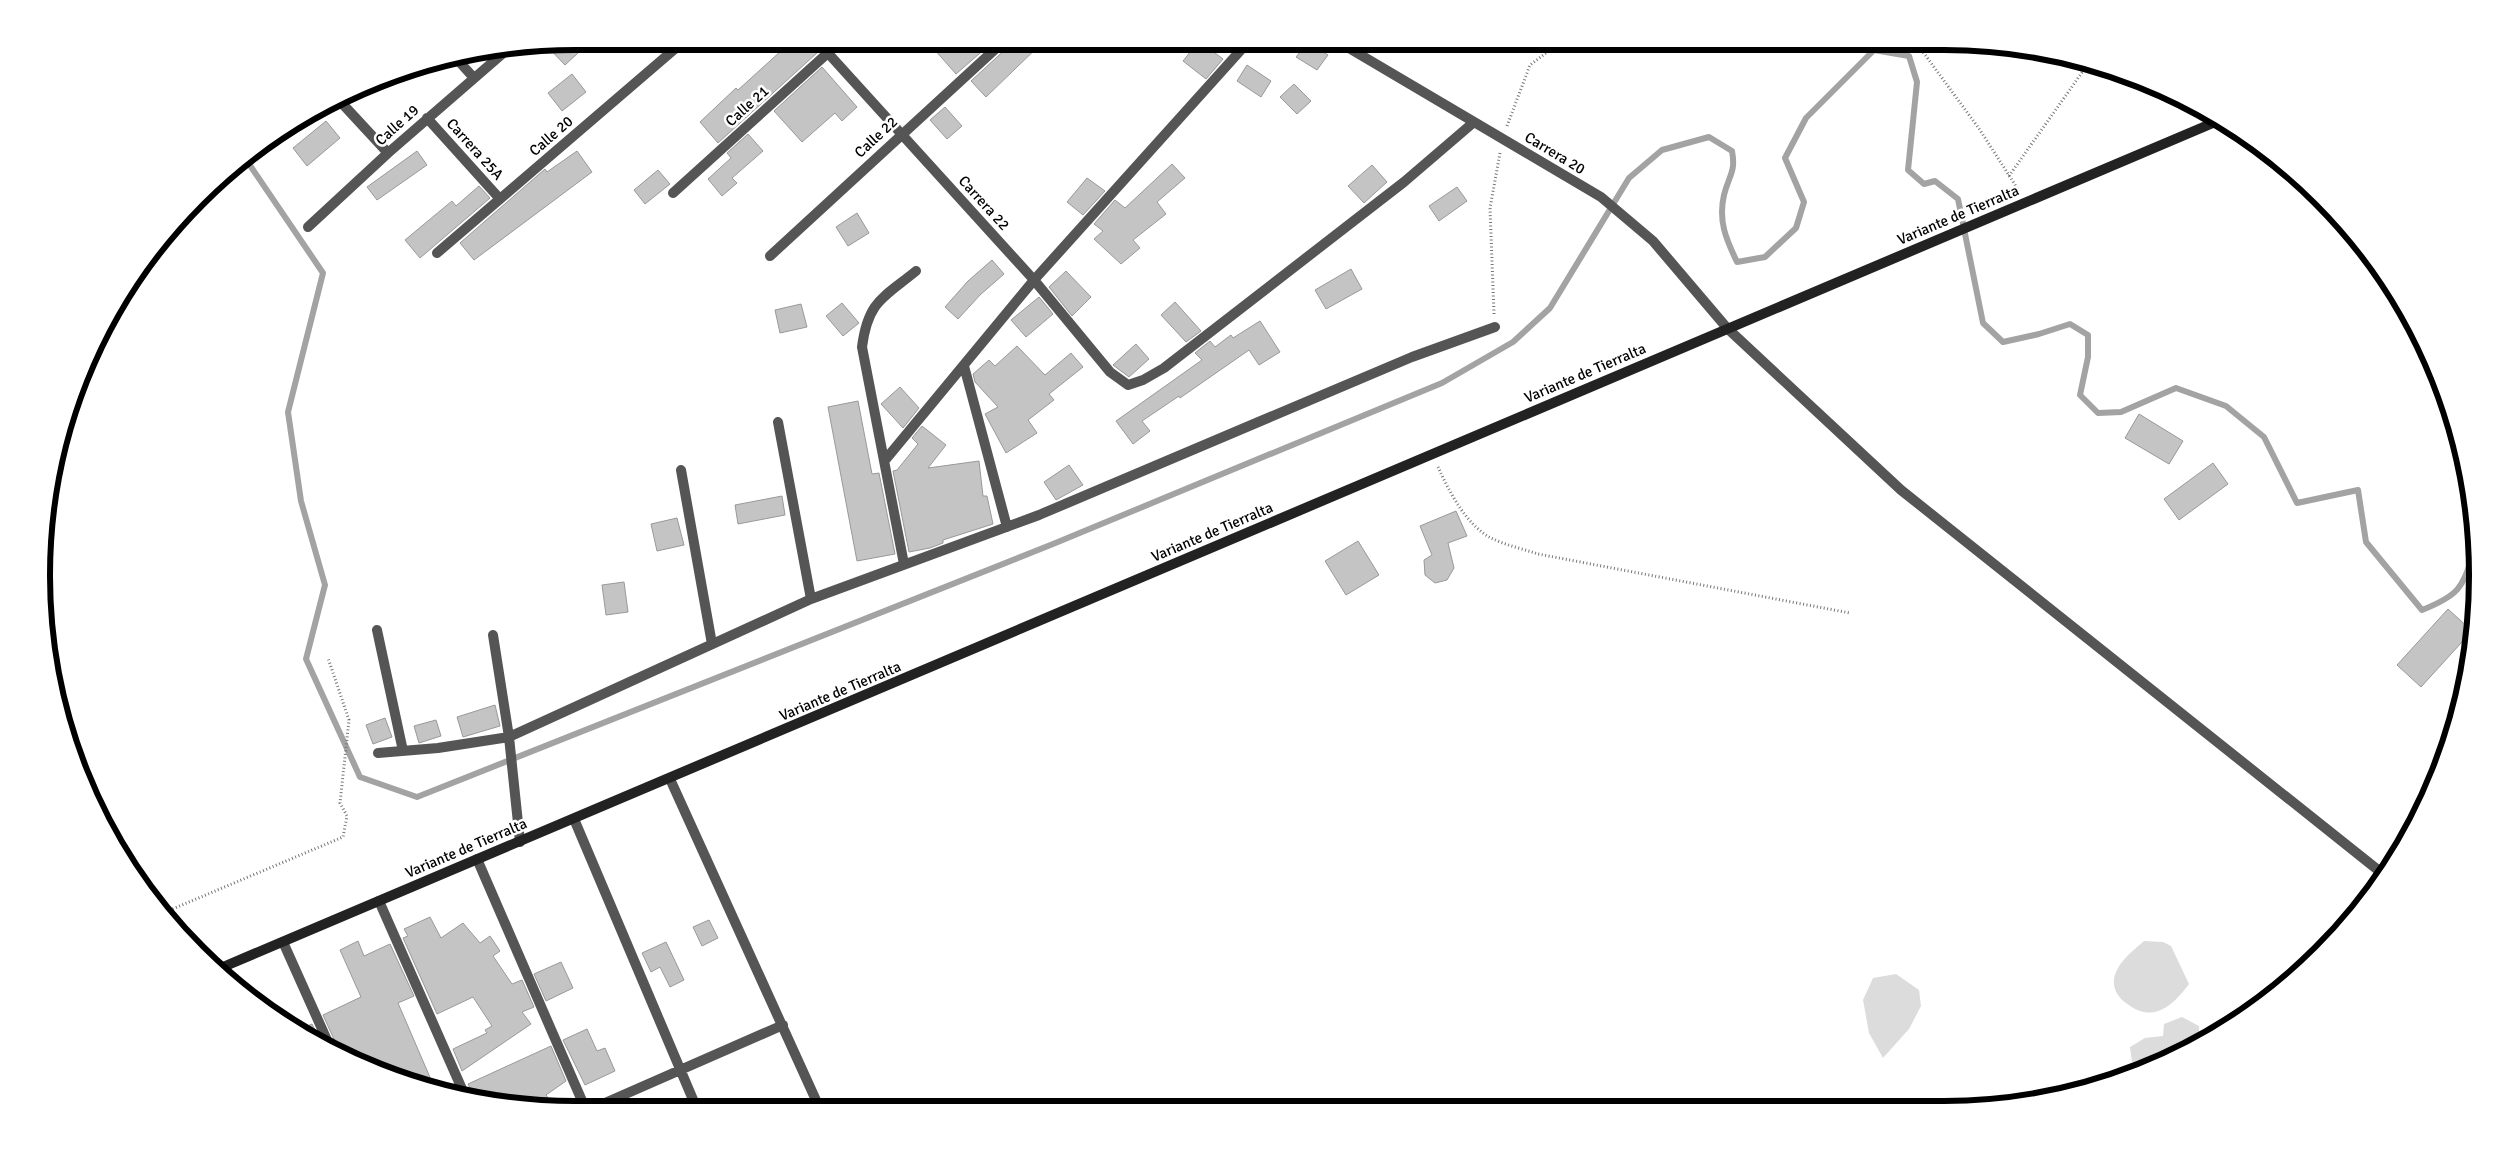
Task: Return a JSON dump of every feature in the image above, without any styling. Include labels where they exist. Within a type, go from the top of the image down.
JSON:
[{"type":"main road","name":"Variante de Tierralta","points":[[224,967],[2211,124]]},
{"type":"street","name":"Calle 20","points":[[437,253],[674,50]]},
{"type":"street","name":"Carrera 22","points":[[825,50],[1034,280],[1110,372],[1128,386],[1143,380],[1172,362],[1404,182],[1474,122]]},
{"type":"street","name":"Calle 21","points":[[673,193],[831,50]]},
{"type":"street","name":"Calle 22","points":[[770,256],[994,50]]},
{"type":"street","points":[[886,459],[1034,280],[1241,50]]},
{"type":"street","name":"Carrera 20","points":[[1353,50],[1601,197],[1653,241],[1727,328],[1901,490],[2378,870]]},
{"type":"street","name":"Calle 19","points":[[308,227],[427,118],[500,55]]},
{"type":"street","points":[[460,63],[474,78]]},
{"type":"street","points":[[342,104],[388,153]]},
{"type":"street","name":"Carrera 25A","points":[[427,118],[500,199]]},
{"type":"street","points":[[904,564],[886,459],[862,346],[865,324],[874,305],[916,271]]},
{"type":"street","points":[[378,753],[438,748],[509,736],[811,599],[1007,527],[1412,357],[1495,327]]},
{"type":"street","points":[[964,366],[1007,527]]},
{"type":"street","points":[[778,422],[811,599]]},
{"type":"street","points":[[681,470],[712,644]]},
{"type":"street","points":[[377,630],[403,751]]},
{"type":"street","points":[[493,634],[509,736],[520,842]]},
{"type":"street","points":[[670,779],[784,1025],[817,1101]]},
{"type":"street","points":[[574,819],[694,1101]]},
{"type":"street","points":[[477,859],[584,1101]]},
{"type":"street","points":[[378,902],[462,1088]]},
{"type":"street","points":[[283,942],[326,1038]]},
{"type":"street","points":[[609,1101],[784,1025]]},
{"type":"path","points":[[1495,327],[1490,208],[1502,139],[1530,65],[1550,50]]},
{"type":"path","points":[[1922,50],[1980,130],[2026,202]]},
{"type":"path","points":[[2009,176],[2084,69]]},
{"type":"path","points":[[1432,455],[1453,496],[1473,524],[1490,537],[1538,554],[1850,614]]},
{"type":"path","points":[[171,910],[343,837],[347,816],[340,803],[349,720],[328,658]]},
{"type":"shaded area","points":[[2144,941],[2163,942],[2171,946],[2189,984],[2176,1000],[2161,1010],[2153,1012],[2135,1009],[2121,999],[2114,987],[2115,974],[2121,963]]},
{"type":"shaded area","points":[[1896,974],[1919,990],[1921,1006],[1909,1029],[1883,1058],[1869,1033],[1863,1000],[1873,978]]},
{"type":"shaded area","points":[[2182,1017],[2199,1026],[2199,1035],[2145,1061],[2139,1063],[2132,1062],[2130,1047],[2145,1038],[2163,1036],[2164,1024]]},
{"type":"building","points":[[581,50],[565,65],[551,51]]},
{"type":"building","points":[[782,50],[817,50],[818,52],[718,143],[700,122],[736,88],[738,90]]},
{"type":"building","points":[[935,50],[984,50],[956,74]]},
{"type":"building","points":[[1005,50],[1035,50],[986,97],[971,81]]},
{"type":"building","points":[[1192,50],[1211,50],[1223,59],[1206,79],[1183,61]]},
{"type":"building","points":[[1302,50],[1320,50],[1328,55],[1317,70],[1296,57]]},
{"type":"building","points":[[1247,65],[1271,81],[1261,97],[1237,81]]},
{"type":"building","points":[[822,67],[857,107],[842,121],[835,113],[802,142],[774,111]]},
{"type":"building","points":[[572,74],[586,92],[562,111],[548,93]]},
{"type":"building","points":[[1294,84],[1311,101],[1297,114],[1280,97]]},
{"type":"building","points":[[945,107],[962,126],[947,139],[930,120]]},
{"type":"building","points":[[326,121],[340,138],[307,166],[293,148]]},
{"type":"building","points":[[748,134],[763,151],[732,178],[737,183],[722,196],[708,179],[731,158],[727,153]]},
{"type":"building","points":[[417,151],[427,165],[377,200],[367,187]]},
{"type":"building","points":[[577,151],[592,172],[474,260],[460,243],[545,169],[547,172]]},
{"type":"building","points":[[1172,164],[1185,178],[1157,202],[1166,214],[1133,240],[1140,248],[1121,264],[1094,239],[1103,231],[1094,224],[1115,200],[1125,208]]},
{"type":"building","points":[[1372,165],[1387,182],[1364,203],[1348,186]]},
{"type":"building","points":[[658,170],[670,184],[645,204],[634,190]]},
{"type":"building","points":[[1087,178],[1105,191],[1083,215],[1067,202]]},
{"type":"building","points":[[479,186],[490,198],[420,258],[405,240],[452,201],[456,206]]},
{"type":"building","points":[[1457,187],[1467,201],[1439,221],[1429,206]]},
{"type":"building","points":[[857,213],[869,233],[848,246],[836,227]]},
{"type":"building","points":[[992,260],[1004,274],[980,295],[958,319],[945,307],[968,281]]},
{"type":"building","points":[[1351,269],[1362,289],[1326,309],[1315,290]]},
{"type":"building","points":[[1066,271],[1091,297],[1072,316],[1049,287]]},
{"type":"building","points":[[1039,297],[1053,314],[1026,337],[1011,320]]},
{"type":"building","points":[[1175,302],[1201,331],[1186,342],[1161,315]]},
{"type":"building","points":[[842,303],[859,323],[843,336],[826,316]]},
{"type":"building","points":[[801,304],[807,327],[780,333],[775,310]]},
{"type":"building","points":[[1260,321],[1280,352],[1259,365],[1249,350],[1180,398],[1179,396],[1142,421],[1150,431],[1133,444],[1116,421],[1202,360],[1195,353],[1210,341],[1215,347],[1231,335],[1233,338]]},
{"type":"building","points":[[1136,344],[1149,359],[1129,377],[1113,365]]},
{"type":"building","points":[[1017,346],[1045,375],[1071,353],[1083,367],[1049,394],[1054,400],[1028,420],[1037,433],[1006,453],[985,414],[998,407],[975,382],[973,374],[989,360],[995,366]]},
{"type":"building","points":[[900,387],[919,408],[903,428],[881,404]]},
{"type":"building","points":[[858,401],[872,474],[879,473],[895,554],[857,561],[828,407]]},
{"type":"building","points":[[2139,414],[2183,441],[2169,464],[2125,438]]},
{"type":"building","points":[[922,426],[946,445],[928,468],[979,461],[983,496],[987,496],[993,524],[943,540],[943,543],[930,548],[909,552],[893,471],[897,470],[918,444],[912,438]]},
{"type":"building","points":[[2213,463],[2228,484],[2179,520],[2164,499]]},
{"type":"building","points":[[1069,465],[1083,485],[1056,500],[1044,482]]},
{"type":"building","points":[[782,496],[785,515],[738,524],[735,505]]},
{"type":"building","points":[[1456,511],[1467,536],[1448,543],[1454,568],[1447,580],[1435,583],[1425,575],[1424,560],[1432,555],[1420,526]]},
{"type":"building","points":[[677,518],[684,545],[657,551],[651,524]]},
{"type":"building","points":[[1358,541],[1379,575],[1346,595],[1325,561]]},
{"type":"building","points":[[624,582],[628,612],[606,615],[602,585]]},
{"type":"building","points":[[2448,609],[2467,626],[2466,638],[2421,687],[2397,665]]},
{"type":"building","points":[[495,705],[500,726],[463,737],[457,717]]},
{"type":"building","points":[[385,718],[392,737],[373,744],[366,725]]},
{"type":"building","points":[[436,720],[441,736],[419,743],[414,726]]},
{"type":"building","points":[[430,917],[441,938],[463,923],[480,943],[490,936],[500,951],[493,956],[512,984],[522,980],[534,1007],[522,1012],[531,1024],[462,1071],[453,1049],[487,1033],[485,1030],[492,1026],[473,997],[437,1014],[403,938],[408,936],[404,929]]},
{"type":"building","points":[[709,920],[718,938],[702,946],[693,927]]},
{"type":"building","points":[[358,941],[364,956],[390,944],[414,996],[398,1003],[431,1081],[374,1061],[336,1043],[323,1015],[361,997],[340,950]]},
{"type":"building","points":[[666,942],[684,980],[670,987],[660,967],[651,972],[642,953]]},
{"type":"building","points":[[561,962],[573,988],[546,1001],[534,974]]},
{"type":"building","points":[[312,1024],[316,1033],[313,1031],[306,1027]]},
{"type":"building","points":[[587,1029],[597,1051],[605,1048],[615,1071],[585,1085],[563,1040]]},
{"type":"building","points":[[551,1046],[566,1081],[546,1095],[549,1100],[507,1097],[473,1091],[468,1084]]},
{"type":"waterway","points":[[249,164],[323,273],[288,412],[301,501],[325,585],[306,659],[360,777],[417,797],[1053,544],[1442,383],[1513,342],[1550,308],[1629,178],[1662,150],[1709,137],[1732,151],[1733,169],[1722,204],[1726,238],[1737,262],[1765,257],[1796,228],[1804,202],[1785,158],[1806,118],[1874,50]]},
{"type":"waterway","points":[[1874,50],[1909,56],[1917,82],[1908,170],[1924,184],[1935,181],[1958,199],[1983,323],[2003,342],[2039,334],[2070,324],[2088,335],[2088,357],[2080,395],[2098,413],[2121,412],[2176,388],[2226,406],[2264,437],[2297,503],[2358,490],[2366,542],[2422,610],[2453,594],[2459,588],[2469,567]]}]
